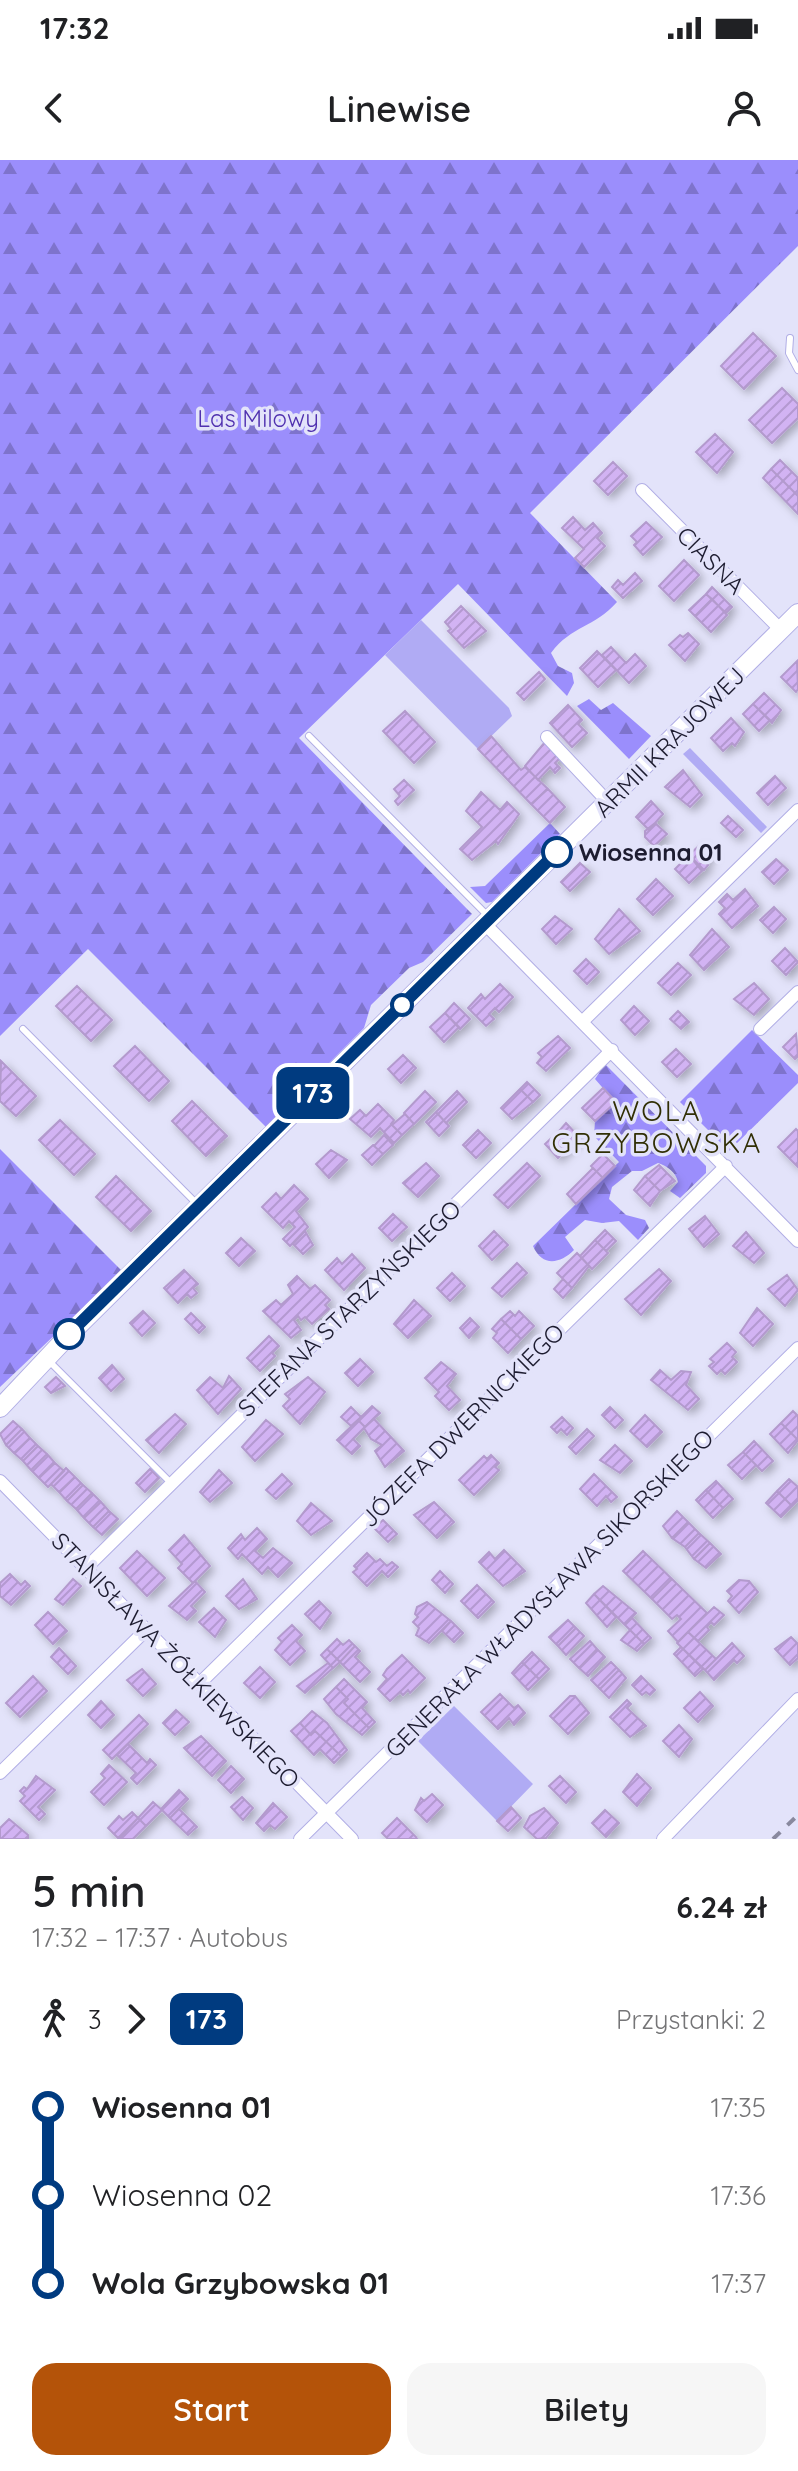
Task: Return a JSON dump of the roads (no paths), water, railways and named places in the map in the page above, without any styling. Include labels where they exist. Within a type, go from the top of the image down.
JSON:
[{"type":"street","name":"CIASNA","points":[[642,490],[781,630]]},
{"type":"street","name":"ARMII KRAJOWEJ","points":[[0,1408],[46,1358],[798,613]]},
{"type":"street","points":[[547,737],[608,802]]},
{"type":"street","points":[[583,1021],[798,810]]},
{"type":"street","points":[[486,920],[798,1241]]},
{"type":"street","points":[[760,1029],[798,992]]},
{"type":"street","name":"STEFANA STARZYŃSKIEGO","points":[[86,1568],[612,1050]]},
{"type":"street","name":"JÓZEFA DWERNICKIEGO","points":[[199,1684],[726,1166]]},
{"type":"street","name":"GENERAŁA WŁADYSŁAWA SIKORSKIEGO","points":[[300,1839],[798,1348]]},
{"type":"street","name":"ARMII KRAJOWEJ","points":[[0,1394],[28,1376]]},
{"type":"street","name":"STANISŁAWA ŻÓŁKIEWSKIEGO","points":[[0,1481],[352,1839]]},
{"type":"street","points":[[0,1773],[146,1630]]},
{"type":"street","points":[[663,1839],[798,1699]]},
{"type":"lane","points":[[790,338],[789,353],[798,370]]},
{"type":"lane","points":[[309,736],[486,920]]},
{"type":"lane","points":[[23,1029],[199,1206]]},
{"type":"lane","points":[[46,1358],[171,1483]]},
{"type":"railway","points":[[773,1839],[798,1815]]},
{"type":"place","name":"Wiosenna 01","points":[[557,852]]},
{"type":"district","name":"WOLA GRZYBOWSKA","points":[[657,1126]]},
{"type":"park label","name":"Las Milowy","points":[[258,418]]}]
